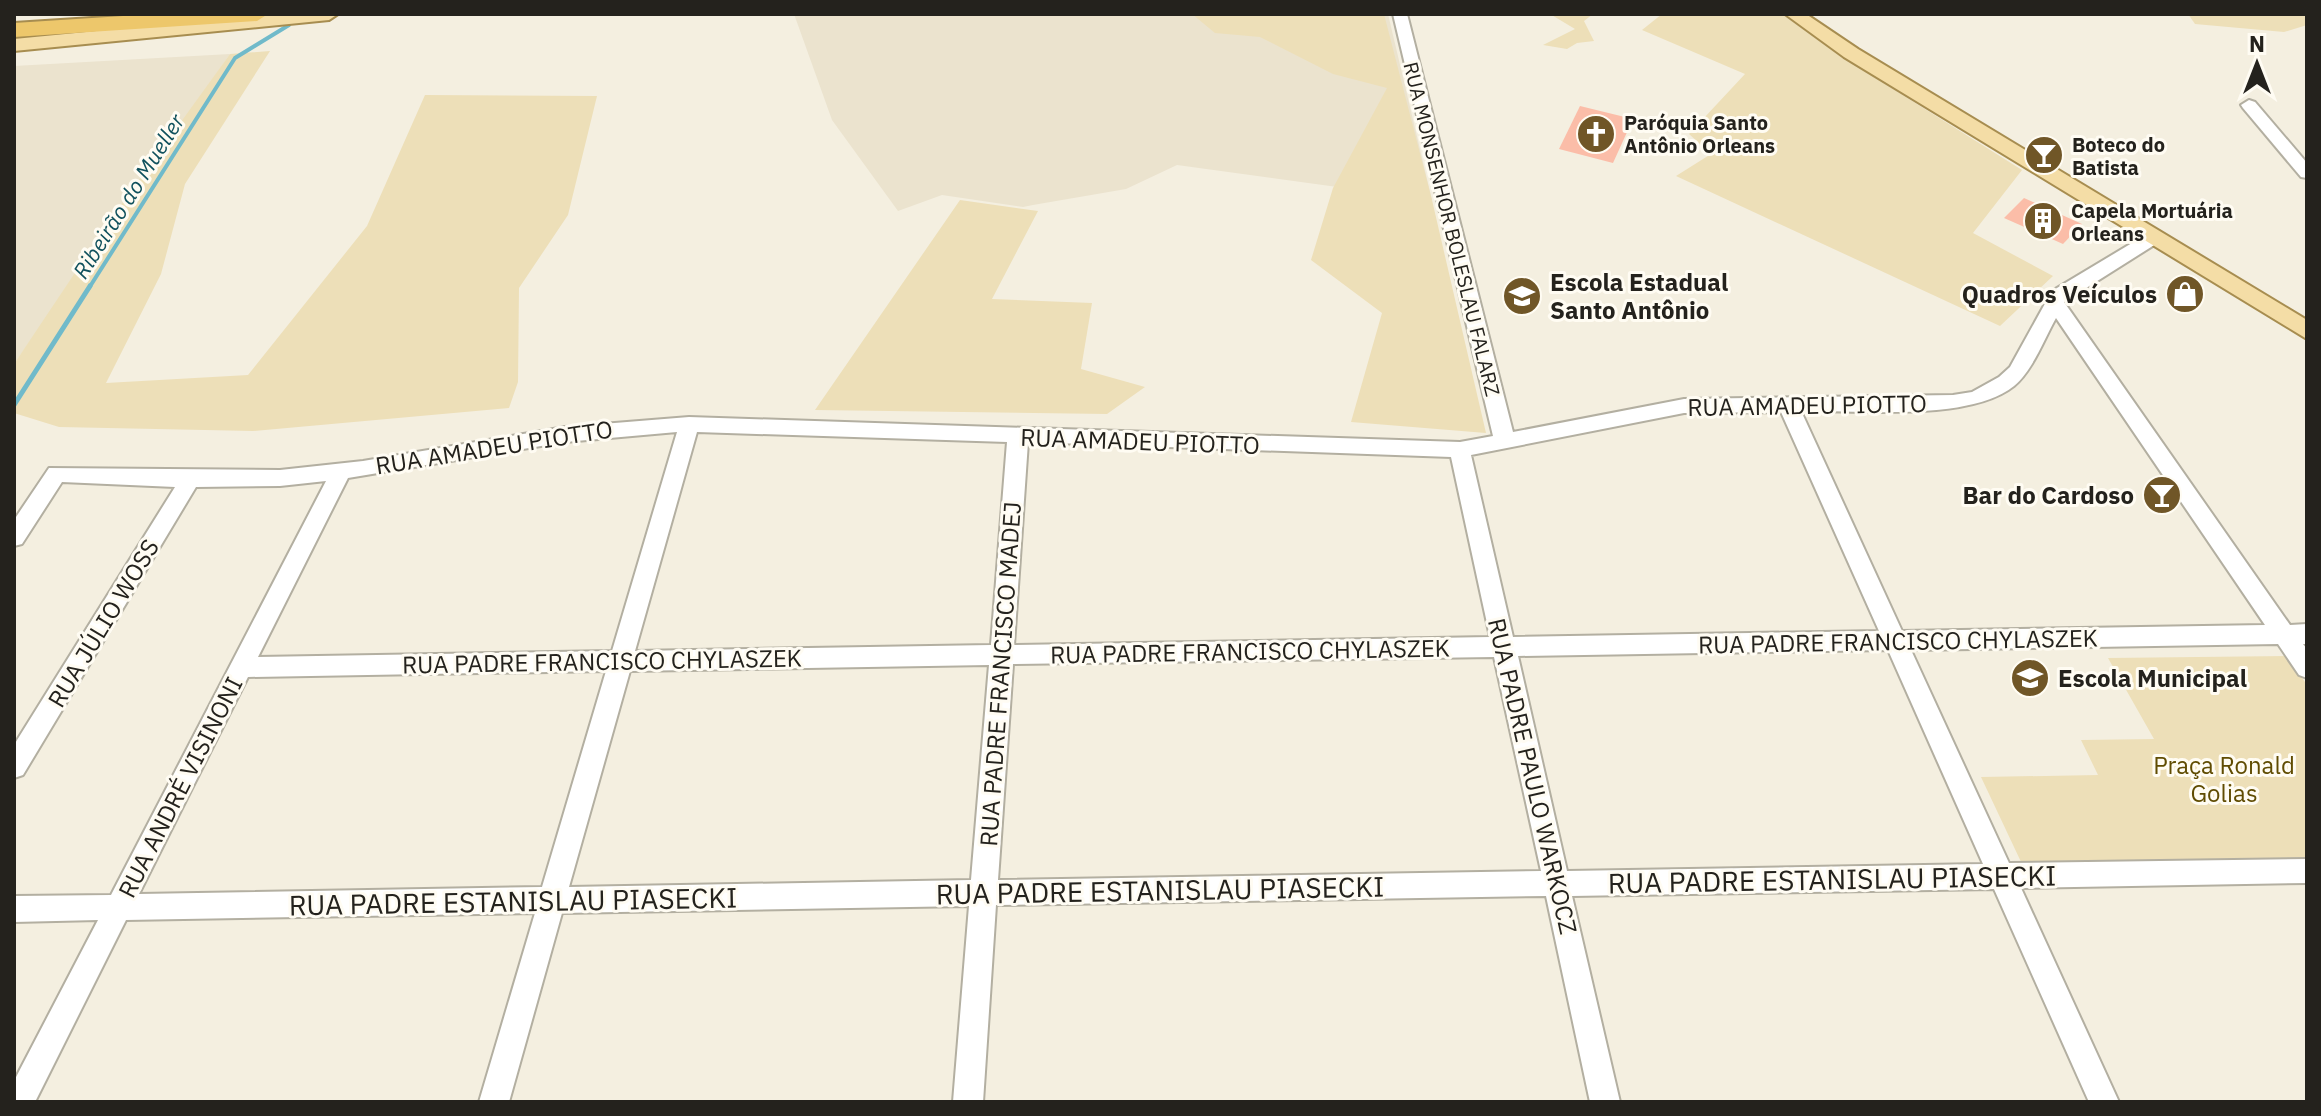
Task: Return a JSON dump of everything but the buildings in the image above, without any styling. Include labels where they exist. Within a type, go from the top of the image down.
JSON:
[{"type":"highway","points":[[14,30],[257,14]]},
{"type":"main road","points":[[14,45],[329,14]]},
{"type":"main road","points":[[1794,14],[1851,53],[2307,331]]},
{"type":"street","name":"RUA MONSENHOR BOLESLAU FALARZ","points":[[1400,14],[1505,443]]},
{"type":"street","points":[[2249,105],[2307,173]]},
{"type":"street","name":"RUA AMADEU PIOTTO","points":[[14,538],[56,474],[191,478],[282,477],[341,472],[609,427],[689,424],[1460,450],[1684,406],[1953,402],[1977,398],[1993,391],[2017,371],[2054,301],[2065,291],[2153,238]]},
{"type":"street","points":[[2054,301],[2296,635],[2307,668]]},
{"type":"street","points":[[1788,404],[2104,1102]]},
{"type":"street","points":[[494,1102],[689,424]]},
{"type":"street","name":"RUA PADRE FRANCISCO MADEJ","points":[[968,1102],[1018,437]]},
{"type":"street","name":"RUA PADRE PAULO WARKOCZ","points":[[1460,450],[1605,1102]]},
{"type":"street","name":"RUA ANDRÉ VISINONI","points":[[19,1102],[341,472]]},
{"type":"street","name":"RUA JÚLIO WOSS","points":[[14,767],[191,478]]},
{"type":"street","name":"RUA PADRE FRANCISCO CHYLASZEK","points":[[241,667],[2296,635]]},
{"type":"street","name":"RUA PADRE ESTANISLAU PIASECKI","points":[[14,909],[2307,871]]},
{"type":"shaded area","points":[[794,14],[1388,14],[1432,200],[1177,165],[1126,189],[1023,207],[942,195],[898,211],[832,120]]},
{"type":"shaded area","points":[[230,54],[14,364],[14,66]]},
{"type":"green space","points":[[1192,14],[1384,14],[1432,200],[1486,433],[1351,422],[1382,313],[1311,260],[1333,188],[1387,88],[1333,74],[1260,37],[1215,33]]},
{"type":"green space","points":[[1550,14],[1593,14],[1584,21],[1594,41],[1577,43],[1567,49],[1543,45],[1575,29]]},
{"type":"green space","points":[[1662,14],[1782,14],[1847,60],[2022,170],[1973,233],[2053,276],[2000,326],[1676,176],[1711,154],[1689,134],[1745,74],[1642,30]]},
{"type":"green space","points":[[2188,14],[2307,14],[2307,25],[2284,32],[2195,24]]},
{"type":"green space","points":[[270,51],[185,184],[161,274],[106,383],[248,375],[367,226],[425,95],[597,96],[568,215],[519,288],[518,382],[509,408],[253,431],[59,427],[14,413],[14,364],[113,216],[230,54]]},
{"type":"green space","points":[[960,200],[1038,211],[992,299],[1092,303],[1081,369],[1145,387],[1107,414],[815,410]]},
{"type":"green space","name":"Praça Ronald Golias","points":[[2287,656],[2307,685],[2307,859],[2022,864],[1981,777],[2098,775],[2081,740],[2154,739],[2108,658]]},
{"type":"waterway","name":"Ribeirão do Mueller","points":[[89,288],[235,58],[289,25]]},
{"type":"waterway","name":"Ribeirão do Mueller","points":[[14,405],[90,286]]},
{"type":"place","name":"Paróquia Santo Antônio Orleans","points":[[1596,134]]},
{"type":"place","name":"Boteco do Batista","points":[[2044,155]]},
{"type":"place","name":"Capela Mortuária Orleans","points":[[2043,221]]},
{"type":"place","name":"Quadros Veículos","points":[[2185,294]]},
{"type":"place","name":"Escola Estadual Santo Antônio","points":[[1522,296]]},
{"type":"place","name":"Bar do Cardoso","points":[[2162,495]]},
{"type":"place","name":"Escola Municipal","points":[[2030,678]]}]
